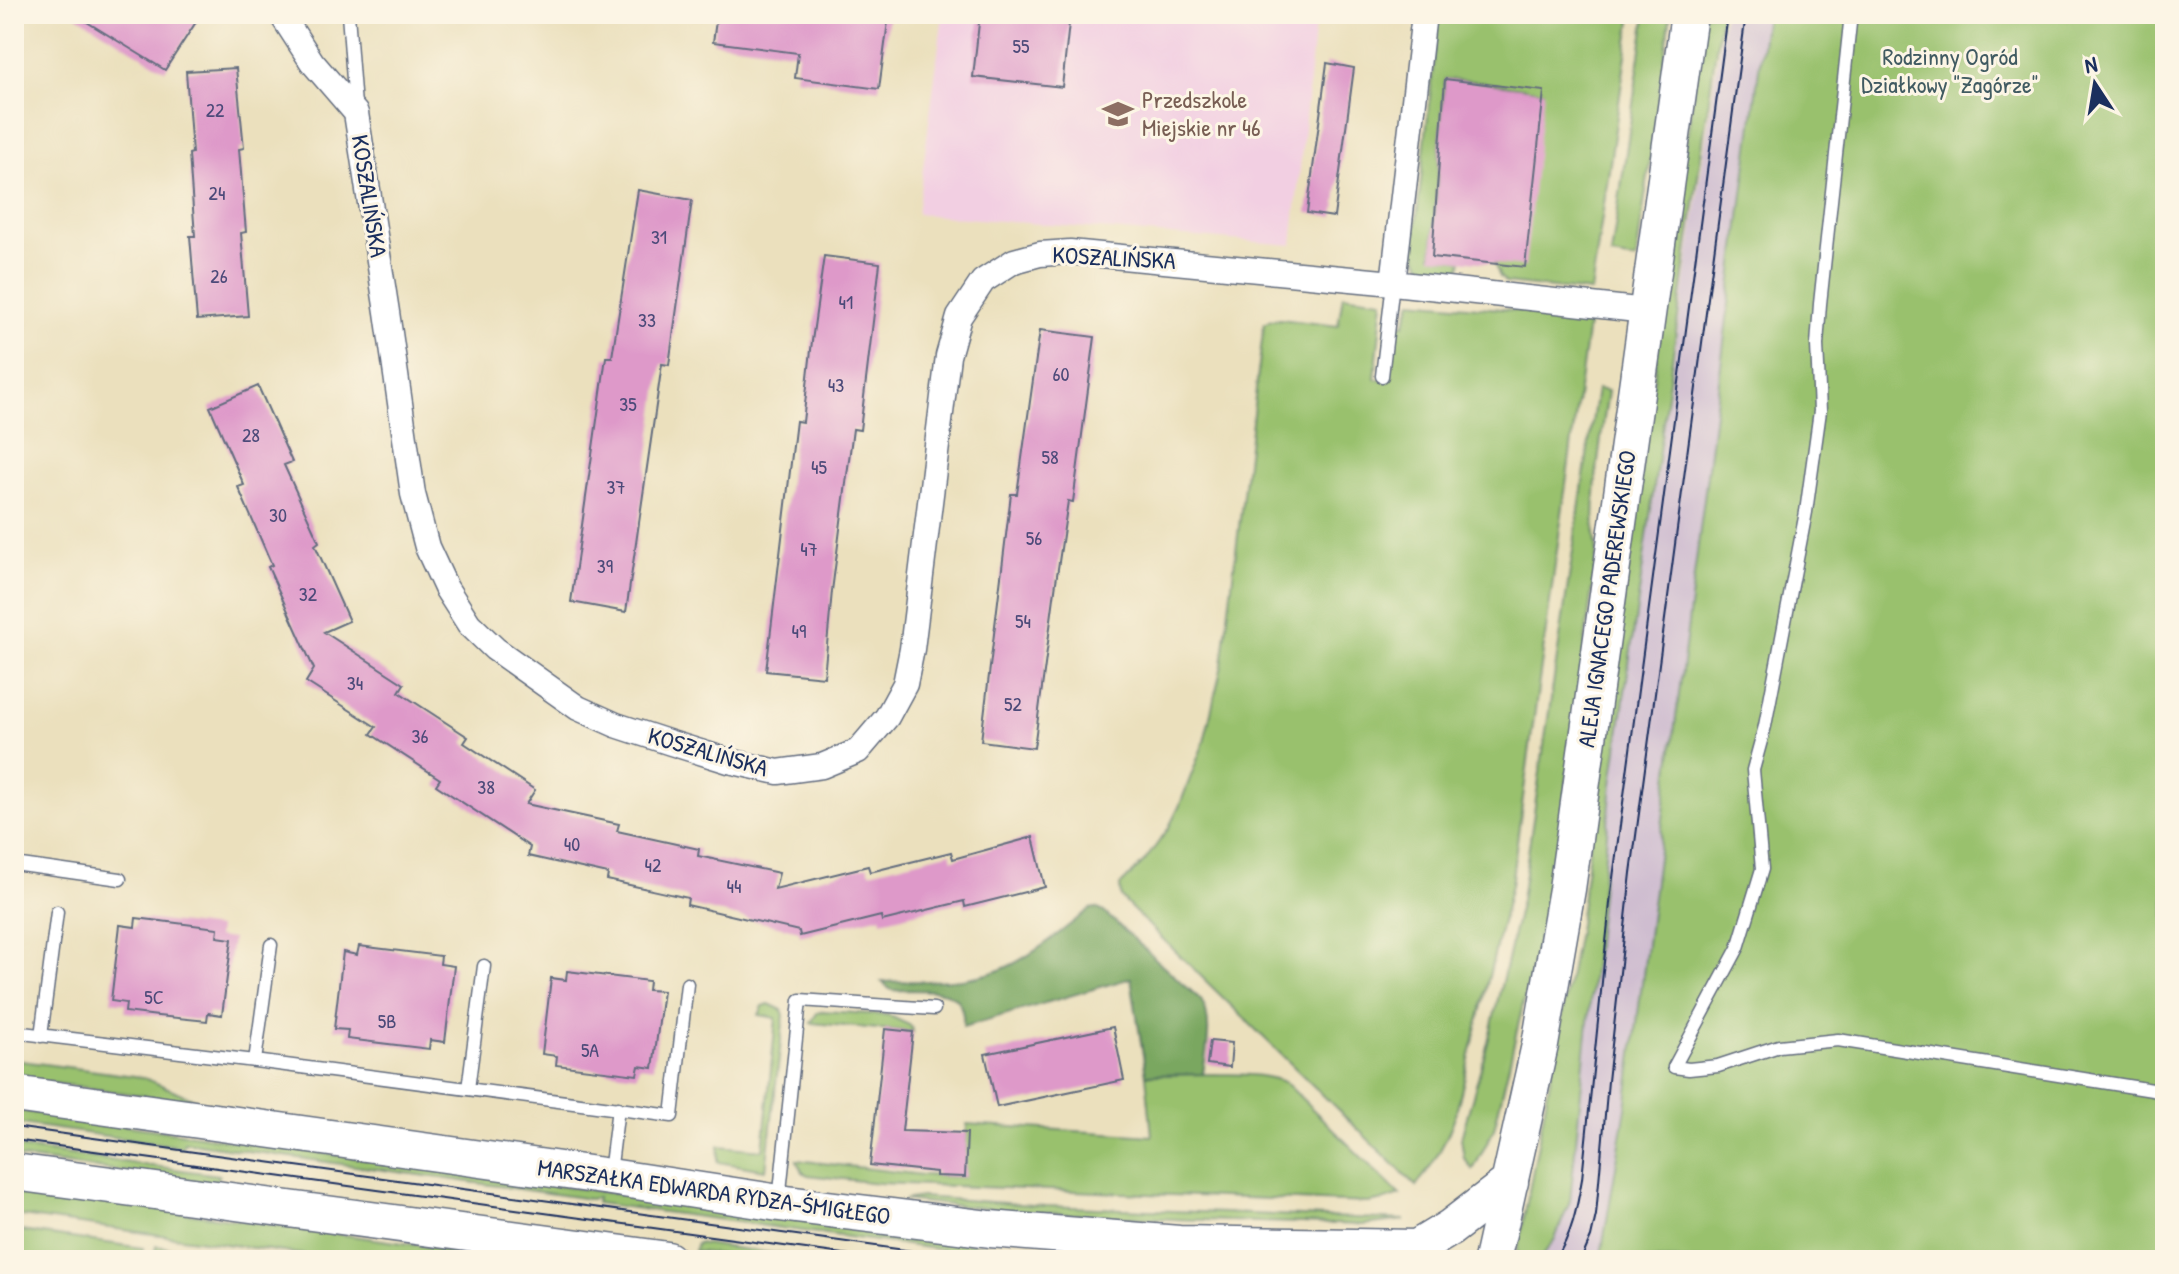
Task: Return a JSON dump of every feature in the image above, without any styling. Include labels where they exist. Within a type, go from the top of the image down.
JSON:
[{"type":"street","name":"KOSZALIŃSKA","points":[[281,14],[312,62],[356,113],[413,494],[427,547],[446,588],[469,624],[495,649],[578,708],[616,725],[671,743],[778,772],[822,766],[858,751],[887,717],[905,684],[948,356],[959,317],[983,281],[1014,261],[1040,254],[1070,252],[1646,311]]},
{"type":"street","points":[[1393,283],[1424,14]]},
{"type":"street","name":"ALEJA IGNACEGO PADEREWSKIEGO","points":[[1510,1182],[1540,1045],[1567,889],[1689,14]]},
{"type":"street","name":"MARSZAŁKA EDWARDA RYDZA-ŚMIGŁEGO","points":[[14,1094],[779,1203],[990,1229],[1179,1244],[1424,1254],[1450,1228],[1510,1182]]},
{"type":"street","points":[[14,1172],[668,1260]]},
{"type":"street","points":[[1492,1260],[1510,1182]]},
{"type":"lane","points":[[348,14],[356,113]]},
{"type":"lane","points":[[1851,14],[1820,304],[1817,345],[1820,411],[1806,512],[1765,726],[1753,770],[1762,869],[1738,948],[1674,1067],[1718,1066],[1779,1046],[1838,1040],[2165,1092]]},
{"type":"lane","points":[[1382,376],[1393,283]]},
{"type":"lane","points":[[14,864],[120,879]]},
{"type":"lane","points":[[41,1036],[57,912]]},
{"type":"lane","points":[[255,1061],[271,945]]},
{"type":"lane","points":[[468,1089],[484,966]]},
{"type":"lane","points":[[14,1032],[672,1116],[687,984]]},
{"type":"lane","points":[[779,1203],[800,1000],[934,1009]]},
{"type":"lane","points":[[610,1177],[618,1108]]},
{"type":"shaded area","name":"Przedszkole Miejskie nr 46","points":[[943,14],[1316,14],[1292,245],[917,214]]},
{"type":"shaded area","points":[[1724,14],[1766,14],[1626,1108],[1601,1255],[1598,1260],[1539,1260],[1555,1239],[1570,1200],[1612,784]]},
{"type":"green space","points":[[1439,14],[1632,14],[1591,292],[1506,283],[1494,264],[1543,91],[1445,79],[1432,256],[1462,260],[1458,277],[1428,270],[1419,261],[1414,244]]},
{"type":"green space","points":[[1646,14],[1671,14],[1636,260],[1611,256]]},
{"type":"green space","points":[[1704,14],[1721,14],[1612,784],[1570,1201],[1555,1239],[1539,1260],[1516,1260],[1578,931]]},
{"type":"green space","name":"Rodzinny Ogród Działkowy \"Zagórze\"","points":[[1766,14],[2165,14],[2165,1260],[1598,1260],[1626,1108]]},
{"type":"green space","points":[[1343,295],[1383,300],[1375,379],[1388,381],[1396,325],[1404,325],[1412,301],[1589,317],[1511,885],[1456,1113],[1440,1151],[1416,1186],[1129,906],[1121,897],[1120,886],[1144,862],[1168,829],[1204,742],[1222,665],[1264,324],[1280,319],[1338,326]]},
{"type":"green space","points":[[1597,389],[1608,391],[1595,491],[1597,551],[1556,863],[1494,1129],[1473,1170],[1464,1158],[1461,1138],[1488,1042],[1521,900]]},
{"type":"green space","points":[[1096,908],[1201,1000],[1208,1027],[1203,1074],[1146,1075],[1131,978],[963,1027],[960,1004],[947,994],[928,990],[892,990],[882,982],[949,980],[998,971],[1033,952],[1090,909]]},
{"type":"green space","points":[[769,1004],[782,1010],[784,1015],[766,1170],[718,1162],[719,1146],[763,1150],[776,1018],[759,1015],[763,1006]]},
{"type":"green space","points":[[817,1013],[888,1015],[911,1026],[913,1032],[811,1023]]},
{"type":"green space","points":[[14,1060],[142,1077],[206,1104],[14,1078]]},
{"type":"green space","points":[[1146,1075],[1260,1076],[1286,1083],[1400,1195],[1368,1203],[878,1183],[808,1175],[802,1172],[797,1160],[964,1177],[967,1124],[1152,1136]]},
{"type":"green space","points":[[14,1110],[1004,1248],[1110,1260],[1019,1260],[596,1203],[597,1197],[590,1199],[184,1142],[183,1147],[14,1123]]},
{"type":"green space","points":[[14,1147],[219,1175],[217,1184],[14,1157]]},
{"type":"green space","points":[[14,1189],[526,1260],[342,1260],[14,1215]]},
{"type":"green space","points":[[921,1197],[1046,1206],[1405,1220],[1363,1225],[1134,1217],[1019,1211],[904,1200]]},
{"type":"green space","points":[[14,1230],[143,1248],[141,1260],[14,1258]]},
{"type":"green space","points":[[697,1243],[822,1260],[761,1260],[694,1251]]},
{"type":"green space","points":[[156,1246],[251,1260],[154,1260]]},
{"type":"building","points":[[74,14],[182,14],[196,22],[165,70]]},
{"type":"building","points":[[717,14],[889,14],[879,89],[795,78],[798,53],[713,42]]},
{"type":"building","points":[[980,14],[1070,14],[1062,87],[973,77]]},
{"type":"building","points":[[1327,63],[1354,68],[1334,217],[1307,213]]},
{"type":"building","points":[[236,68],[244,148],[239,149],[246,232],[241,233],[248,316],[197,320],[190,236],[195,236],[186,71]]},
{"type":"building","points":[[1445,79],[1544,91],[1525,267],[1432,257]]},
{"type":"building","points":[[638,190],[692,200],[669,365],[662,364],[626,612],[571,602],[606,357],[612,357]]},
{"type":"building","points":[[824,256],[880,263],[860,430],[853,429],[824,677],[766,671],[796,421],[803,422]]},
{"type":"building","points":[[1040,330],[1095,337],[1073,502],[1068,501],[1034,748],[981,741],[1011,494],[1017,494]]},
{"type":"building","points":[[258,386],[292,462],[284,465],[319,542],[315,545],[349,621],[324,632],[404,684],[399,692],[468,737],[464,743],[535,790],[526,804],[619,824],[617,831],[699,849],[698,856],[779,873],[775,889],[868,866],[870,872],[951,852],[953,859],[1033,837],[1045,887],[965,907],[964,901],[882,921],[881,916],[800,936],[799,931],[687,905],[688,898],[607,880],[608,874],[528,856],[530,847],[436,785],[440,779],[371,734],[376,727],[306,682],[314,669],[268,567],[272,565],[238,487],[244,485],[210,407]]},
{"type":"building","points":[[136,918],[218,928],[217,937],[232,939],[222,1015],[208,1013],[207,1021],[125,1012],[126,1003],[111,1001],[120,925],[135,927]]},
{"type":"building","points":[[359,946],[441,956],[440,964],[454,966],[445,1042],[430,1040],[429,1049],[347,1039],[348,1030],[334,1029],[343,952],[357,955]]},
{"type":"building","points":[[567,971],[649,981],[648,990],[663,991],[653,1068],[639,1066],[637,1075],[556,1065],[557,1056],[542,1054],[551,978],[566,980]]},
{"type":"building","points":[[1113,1027],[1124,1080],[997,1107],[985,1054]]},
{"type":"building","points":[[885,1029],[913,1032],[902,1131],[967,1133],[965,1177],[936,1176],[936,1172],[870,1165]]},
{"type":"building","points":[[1210,1041],[1232,1043],[1230,1067],[1207,1064]]},
{"type":"tram line","points":[[1555,1260],[1570,1231],[1582,1179],[1611,893],[1728,14]]},
{"type":"tram line","points":[[1581,1260],[1596,1215],[1631,873],[1746,14]]},
{"type":"tram line","points":[[14,1127],[977,1260]]},
{"type":"tram line","points":[[14,1140],[886,1260]]},
{"type":"place","name":"Przedszkole Miejskie nr 46","points":[[1118,114]]}]
